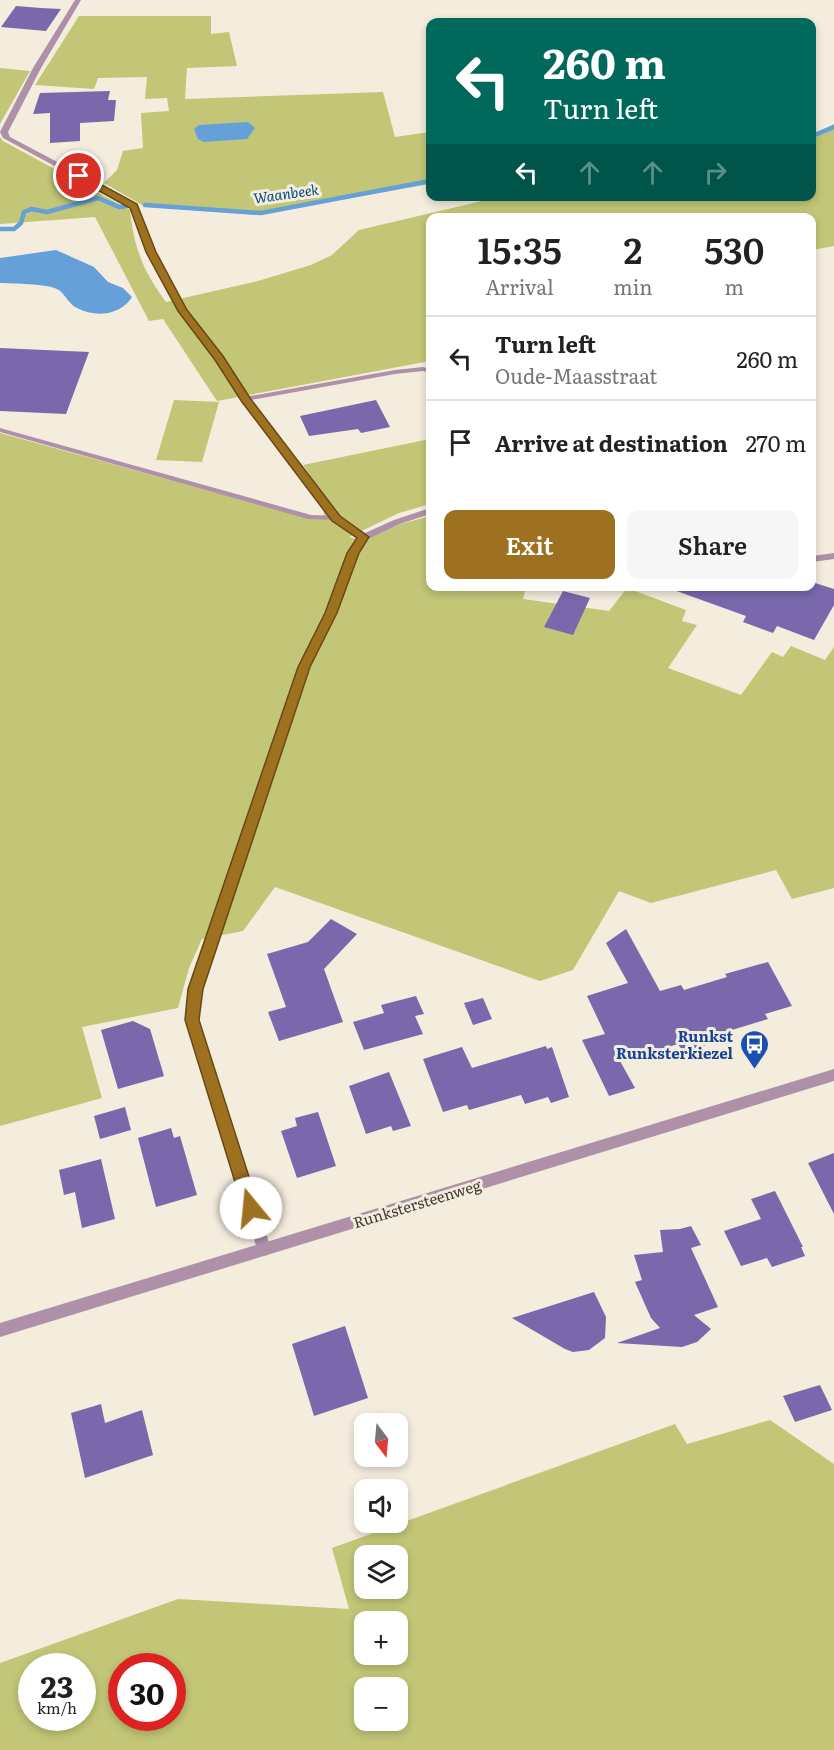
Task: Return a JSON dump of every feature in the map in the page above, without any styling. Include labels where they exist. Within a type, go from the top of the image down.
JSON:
[{"type":"street","points":[[78,0],[15,110],[3,136],[134,206],[151,252],[183,311],[220,358],[245,399],[336,518],[364,537]]},
{"type":"street","points":[[264,1249],[192,1020],[195,989],[304,667],[331,613],[353,553],[364,537],[426,512]]},
{"type":"street","points":[[816,558],[834,556]]},
{"type":"street","name":"Runkstersteenweg","points":[[0,1330],[834,1075]]},
{"type":"lane","points":[[245,399],[395,372],[426,369]]},
{"type":"lane","points":[[0,430],[311,517],[336,518]]},
{"type":"green space","points":[[79,16],[211,16],[211,34],[229,32],[237,66],[187,68],[185,99],[383,92],[395,137],[426,133],[426,185],[255,215],[142,205],[104,183],[117,170],[123,151],[143,148],[141,113],[169,111],[167,98],[145,99],[147,77],[98,78],[94,89],[35,85]]},
{"type":"green space","points":[[0,68],[30,71],[0,124]]},
{"type":"green space","points":[[834,124],[834,246],[816,249],[816,213],[431,213],[482,201],[816,201],[816,133]]},
{"type":"green space","points":[[0,137],[3,141],[130,210],[141,259],[151,280],[166,302],[258,281],[311,265],[332,255],[359,230],[426,214],[426,362],[217,401],[163,319],[149,321],[95,217],[0,224]]},
{"type":"green space","points":[[174,400],[219,402],[202,462],[156,460]]},
{"type":"green space","points":[[0,433],[311,519],[324,515],[320,490],[303,465],[426,440],[426,505],[399,513],[349,537],[363,540],[401,524],[426,517],[426,591],[525,591],[523,599],[609,611],[625,591],[635,591],[686,610],[682,621],[697,625],[668,668],[741,695],[772,652],[783,657],[791,646],[825,660],[834,647],[834,888],[792,899],[776,870],[651,903],[619,891],[573,970],[540,981],[275,887],[243,931],[202,939],[189,968],[178,1008],[82,1027],[102,1098],[0,1126]]},
{"type":"green space","points":[[770,1420],[834,1464],[834,1750],[0,1750],[0,1663],[18,1657],[18,1731],[96,1731],[96,1653],[28,1653],[178,1599],[349,1609],[332,1548],[373,1533],[408,1533],[408,1521],[675,1424],[687,1444]]},
{"type":"water","points":[[248,122],[255,128],[247,139],[204,142],[198,139],[194,129],[199,125]]},
{"type":"water","points":[[56,250],[94,267],[108,282],[123,288],[132,297],[121,308],[100,314],[84,311],[74,306],[60,291],[51,287],[0,283],[0,258]]},
{"type":"building","points":[[16,6],[61,9],[46,31],[1,27]]},
{"type":"building","points":[[110,91],[108,100],[116,100],[114,121],[80,123],[80,141],[50,143],[50,113],[33,114],[40,93]]},
{"type":"building","points":[[0,348],[89,352],[66,414],[0,411]]},
{"type":"building","points":[[376,400],[390,427],[361,433],[358,429],[309,436],[300,416]]},
{"type":"building","points":[[816,583],[834,589],[834,605],[814,640],[777,626],[773,633],[743,622],[746,616],[677,591],[816,591]]},
{"type":"building","points":[[563,591],[590,598],[573,635],[544,627]]},
{"type":"building","points":[[331,919],[357,934],[324,969],[343,1022],[279,1041],[268,1012],[286,1007],[267,954],[308,942]]},
{"type":"building","points":[[626,929],[660,991],[681,985],[684,990],[727,977],[725,974],[768,962],[792,1006],[765,1014],[768,1019],[712,1036],[716,1042],[683,1052],[678,1044],[620,1061],[635,1088],[609,1096],[582,1040],[605,1034],[587,996],[628,983],[606,943]]},
{"type":"building","points":[[416,996],[424,1014],[415,1016],[423,1034],[364,1050],[353,1022],[384,1013],[381,1005]]},
{"type":"building","points":[[483,998],[492,1019],[473,1025],[464,1003]]},
{"type":"building","points":[[133,1021],[150,1029],[164,1076],[118,1089],[101,1030]]},
{"type":"building","points":[[546,1046],[547,1049],[552,1047],[569,1097],[551,1103],[548,1097],[525,1104],[521,1095],[469,1110],[467,1105],[443,1112],[423,1059],[462,1047],[472,1068]]},
{"type":"building","points":[[389,1072],[411,1126],[393,1131],[391,1126],[366,1134],[349,1086]]},
{"type":"building","points":[[125,1107],[131,1130],[100,1139],[94,1116]]},
{"type":"building","points":[[318,1112],[336,1166],[297,1178],[281,1131],[297,1126],[295,1118]]},
{"type":"building","points":[[171,1128],[174,1138],[180,1136],[197,1195],[156,1207],[138,1138]]},
{"type":"building","points":[[834,1153],[834,1214],[808,1163]]},
{"type":"building","points":[[101,1159],[115,1219],[82,1228],[75,1192],[64,1195],[59,1170]]},
{"type":"building","points":[[775,1191],[803,1247],[801,1247],[805,1256],[772,1267],[767,1258],[741,1266],[724,1231],[761,1219],[751,1199]]},
{"type":"building","points":[[691,1226],[701,1245],[691,1248],[718,1307],[694,1315],[711,1329],[697,1342],[682,1347],[617,1343],[660,1328],[651,1318],[635,1282],[642,1280],[634,1255],[663,1252],[660,1230]]},
{"type":"building","points":[[594,1292],[606,1317],[605,1338],[589,1350],[573,1352],[565,1349],[512,1318]]},
{"type":"building","points":[[345,1326],[368,1398],[314,1416],[292,1344]]},
{"type":"building","points":[[820,1385],[832,1410],[795,1422],[783,1396]]},
{"type":"building","points":[[101,1404],[105,1423],[142,1410],[153,1455],[85,1478],[71,1413]]},
{"type":"waterway","name":"Waanbeek","points":[[816,134],[834,127]]},
{"type":"waterway","name":"Waanbeek","points":[[145,205],[261,213],[426,182]]},
{"type":"waterway","name":"Waanbeek","points":[[0,229],[14,229],[21,223],[24,212],[31,209],[47,212],[98,198],[119,207],[127,206]]},
{"type":"place","name":"Runkst Runksterkiezel","points":[[754,1070]]},
{"type":"route","points":[[79,176],[134,206],[151,252],[183,311],[220,358],[245,399],[336,518],[364,537],[353,553],[331,613],[304,667],[195,989],[192,1020],[251,1208]]}]
